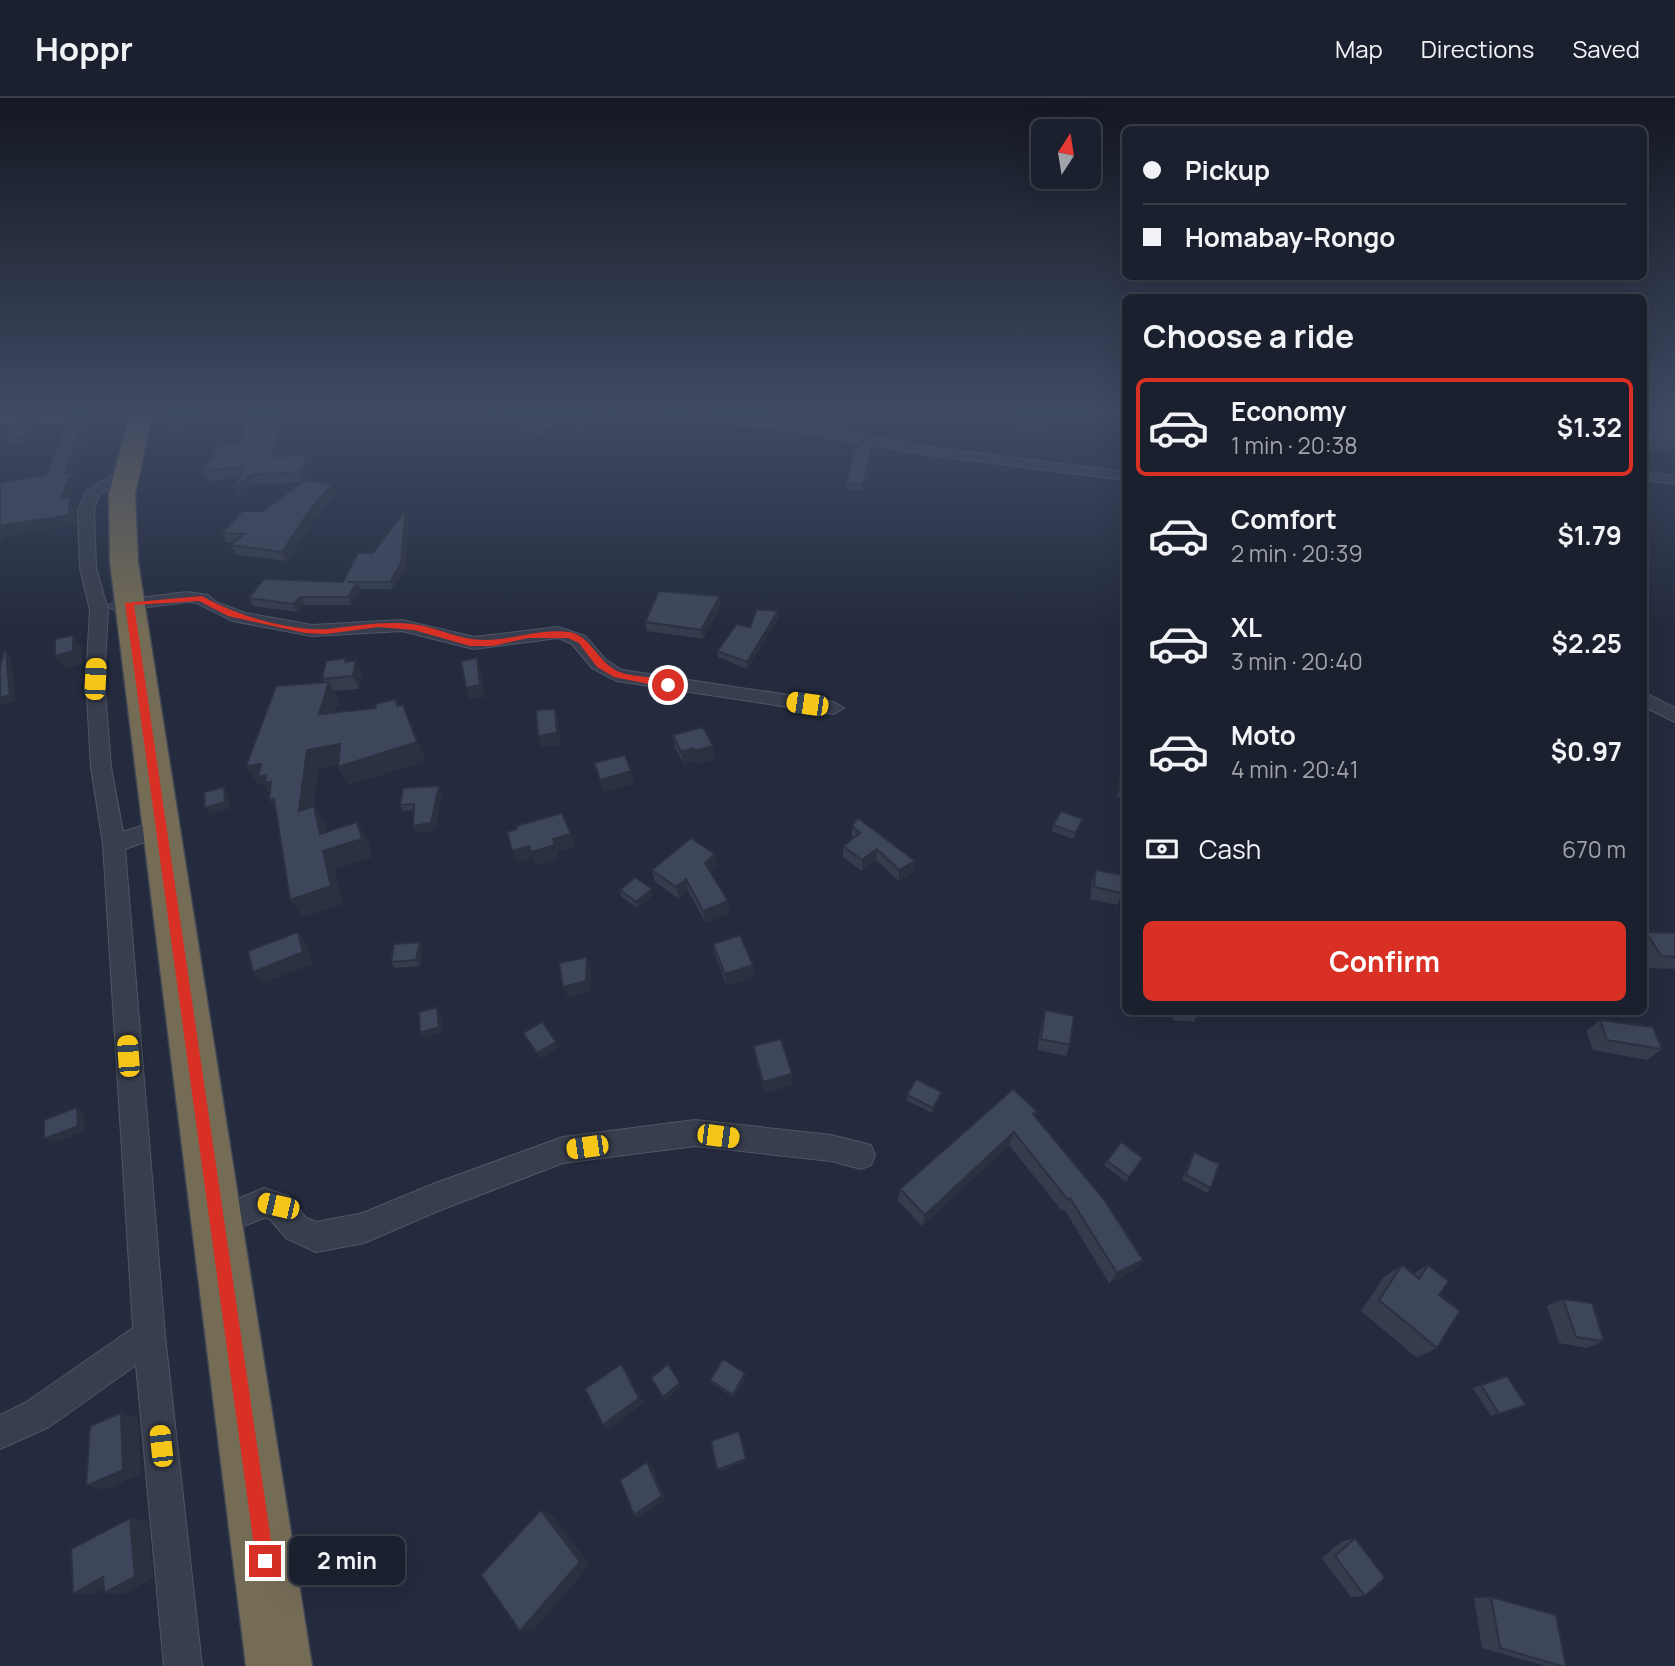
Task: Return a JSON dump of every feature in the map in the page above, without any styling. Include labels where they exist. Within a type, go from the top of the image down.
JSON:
[{"type":"highway","points":[[125,483],[114,606],[162,827],[219,1220],[279,1666]]},
{"type":"street","points":[[183,1666],[149,1336],[114,844],[101,768],[95,679],[114,606],[202,599],[205,604],[231,614],[305,631],[390,625],[415,627],[470,643],[493,643],[540,634],[569,635],[582,642],[600,665],[617,675],[641,681],[834,708]]},
{"type":"street","points":[[1647,700],[1675,716]]},
{"type":"street","points":[[114,844],[162,827]]},
{"type":"street","points":[[219,1220],[264,1203],[278,1206],[296,1227],[316,1237],[364,1228],[433,1198],[563,1150],[683,1135],[831,1148],[861,1155]]},
{"type":"street","points":[[0,1432],[37,1415],[149,1336]]},
{"type":"building","points":[[0,483],[67,483],[61,498],[70,497],[69,515],[0,526]]},
{"type":"building","points":[[301,483],[333,484],[311,508],[282,552],[231,545],[244,534],[222,533],[242,511],[263,511]]},
{"type":"building","points":[[406,509],[401,563],[390,582],[357,582],[348,597],[301,597],[293,604],[249,598],[264,579],[343,582],[358,553],[373,553]]},
{"type":"building","points":[[659,591],[720,596],[701,630],[645,622]]},
{"type":"building","points":[[757,609],[778,611],[747,662],[717,651],[737,624],[750,627]]},
{"type":"building","points":[[73,635],[73,651],[55,656],[55,639]]},
{"type":"building","points":[[4,651],[10,695],[0,698],[0,667]]},
{"type":"building","points":[[346,658],[345,662],[356,660],[353,676],[322,679],[326,661]]},
{"type":"building","points":[[477,658],[480,685],[466,688],[461,661]]},
{"type":"building","points":[[329,682],[319,714],[376,708],[375,704],[396,699],[397,706],[403,705],[417,742],[338,767],[340,744],[307,750],[299,811],[314,806],[320,834],[357,822],[362,839],[323,851],[331,886],[290,900],[274,799],[269,800],[271,782],[265,783],[266,775],[258,777],[261,764],[246,766],[276,686]]},
{"type":"building","points":[[555,709],[557,733],[538,736],[536,710]]},
{"type":"building","points":[[703,727],[713,746],[681,752],[673,735]]},
{"type":"building","points":[[625,755],[631,771],[600,780],[594,763]]},
{"type":"building","points":[[1121,773],[1122,791],[1119,790]]},
{"type":"building","points":[[439,786],[431,823],[413,826],[414,804],[400,805],[403,788]]},
{"type":"building","points":[[224,787],[225,802],[205,808],[204,792]]},
{"type":"building","points":[[1061,811],[1083,819],[1075,833],[1053,825]]},
{"type":"building","points":[[562,813],[571,834],[553,839],[555,845],[531,852],[529,846],[512,851],[507,832],[517,829],[516,826]]},
{"type":"building","points":[[858,818],[915,861],[899,870],[877,849],[862,860],[843,846],[860,833],[852,826]]},
{"type":"building","points":[[691,838],[715,854],[705,863],[728,901],[703,911],[686,879],[676,887],[652,870]]},
{"type":"building","points":[[1096,870],[1122,875],[1122,893],[1094,887]]},
{"type":"building","points":[[635,877],[652,889],[636,902],[620,890]]},
{"type":"building","points":[[298,932],[303,952],[253,972],[248,951]]},
{"type":"building","points":[[1647,932],[1675,933],[1675,957],[1661,956]]},
{"type":"building","points":[[740,935],[753,965],[725,974],[713,944]]},
{"type":"building","points":[[420,942],[416,960],[391,962],[394,944]]},
{"type":"building","points":[[587,957],[586,981],[563,987],[559,963]]},
{"type":"building","points":[[437,1007],[439,1027],[420,1033],[419,1012]]},
{"type":"building","points":[[1045,1010],[1074,1016],[1070,1045],[1041,1039]]},
{"type":"building","points":[[1600,1020],[1653,1027],[1662,1049],[1607,1040]]},
{"type":"building","points":[[542,1022],[556,1042],[537,1053],[523,1033]]},
{"type":"building","points":[[781,1039],[792,1074],[763,1082],[753,1046]]},
{"type":"building","points":[[916,1079],[942,1092],[933,1108],[907,1095]]},
{"type":"building","points":[[1013,1089],[1037,1111],[1033,1114],[1103,1198],[1143,1260],[1117,1273],[1070,1198],[1068,1200],[1014,1132],[925,1215],[900,1189]]},
{"type":"building","points":[[77,1107],[78,1126],[44,1139],[44,1120]]},
{"type":"building","points":[[1121,1142],[1143,1158],[1129,1177],[1107,1161]]},
{"type":"building","points":[[1194,1152],[1219,1164],[1211,1188],[1186,1175]]},
{"type":"building","points":[[1402,1265],[1419,1279],[1428,1265],[1449,1281],[1439,1295],[1460,1311],[1437,1348],[1379,1300]]},
{"type":"building","points":[[1563,1299],[1592,1303],[1604,1341],[1576,1337]]},
{"type":"building","points":[[723,1359],[745,1373],[733,1395],[710,1380]]},
{"type":"building","points":[[621,1364],[639,1398],[603,1425],[585,1389]]},
{"type":"building","points":[[668,1364],[680,1383],[663,1397],[651,1378]]},
{"type":"building","points":[[1507,1376],[1526,1405],[1499,1414],[1481,1385]]},
{"type":"building","points":[[121,1413],[123,1470],[86,1486],[90,1426]]},
{"type":"building","points":[[739,1431],[746,1459],[717,1470],[711,1441]]},
{"type":"building","points":[[647,1462],[662,1496],[634,1515],[620,1480]]},
{"type":"building","points":[[541,1510],[580,1562],[520,1631],[481,1575]]},
{"type":"building","points":[[130,1518],[135,1577],[104,1593],[103,1577],[73,1594],[71,1549]]},
{"type":"building","points":[[1355,1538],[1385,1578],[1365,1596],[1335,1556]]},
{"type":"building","points":[[1491,1597],[1556,1615],[1566,1666],[1500,1648]]},
{"type":"route","points":[[265,1561],[219,1220],[129,603],[187,597],[202,599],[205,604],[231,614],[305,631],[326,632],[378,624],[415,627],[470,643],[493,643],[552,633],[569,635],[582,642],[600,665],[617,675],[668,685]]}]
